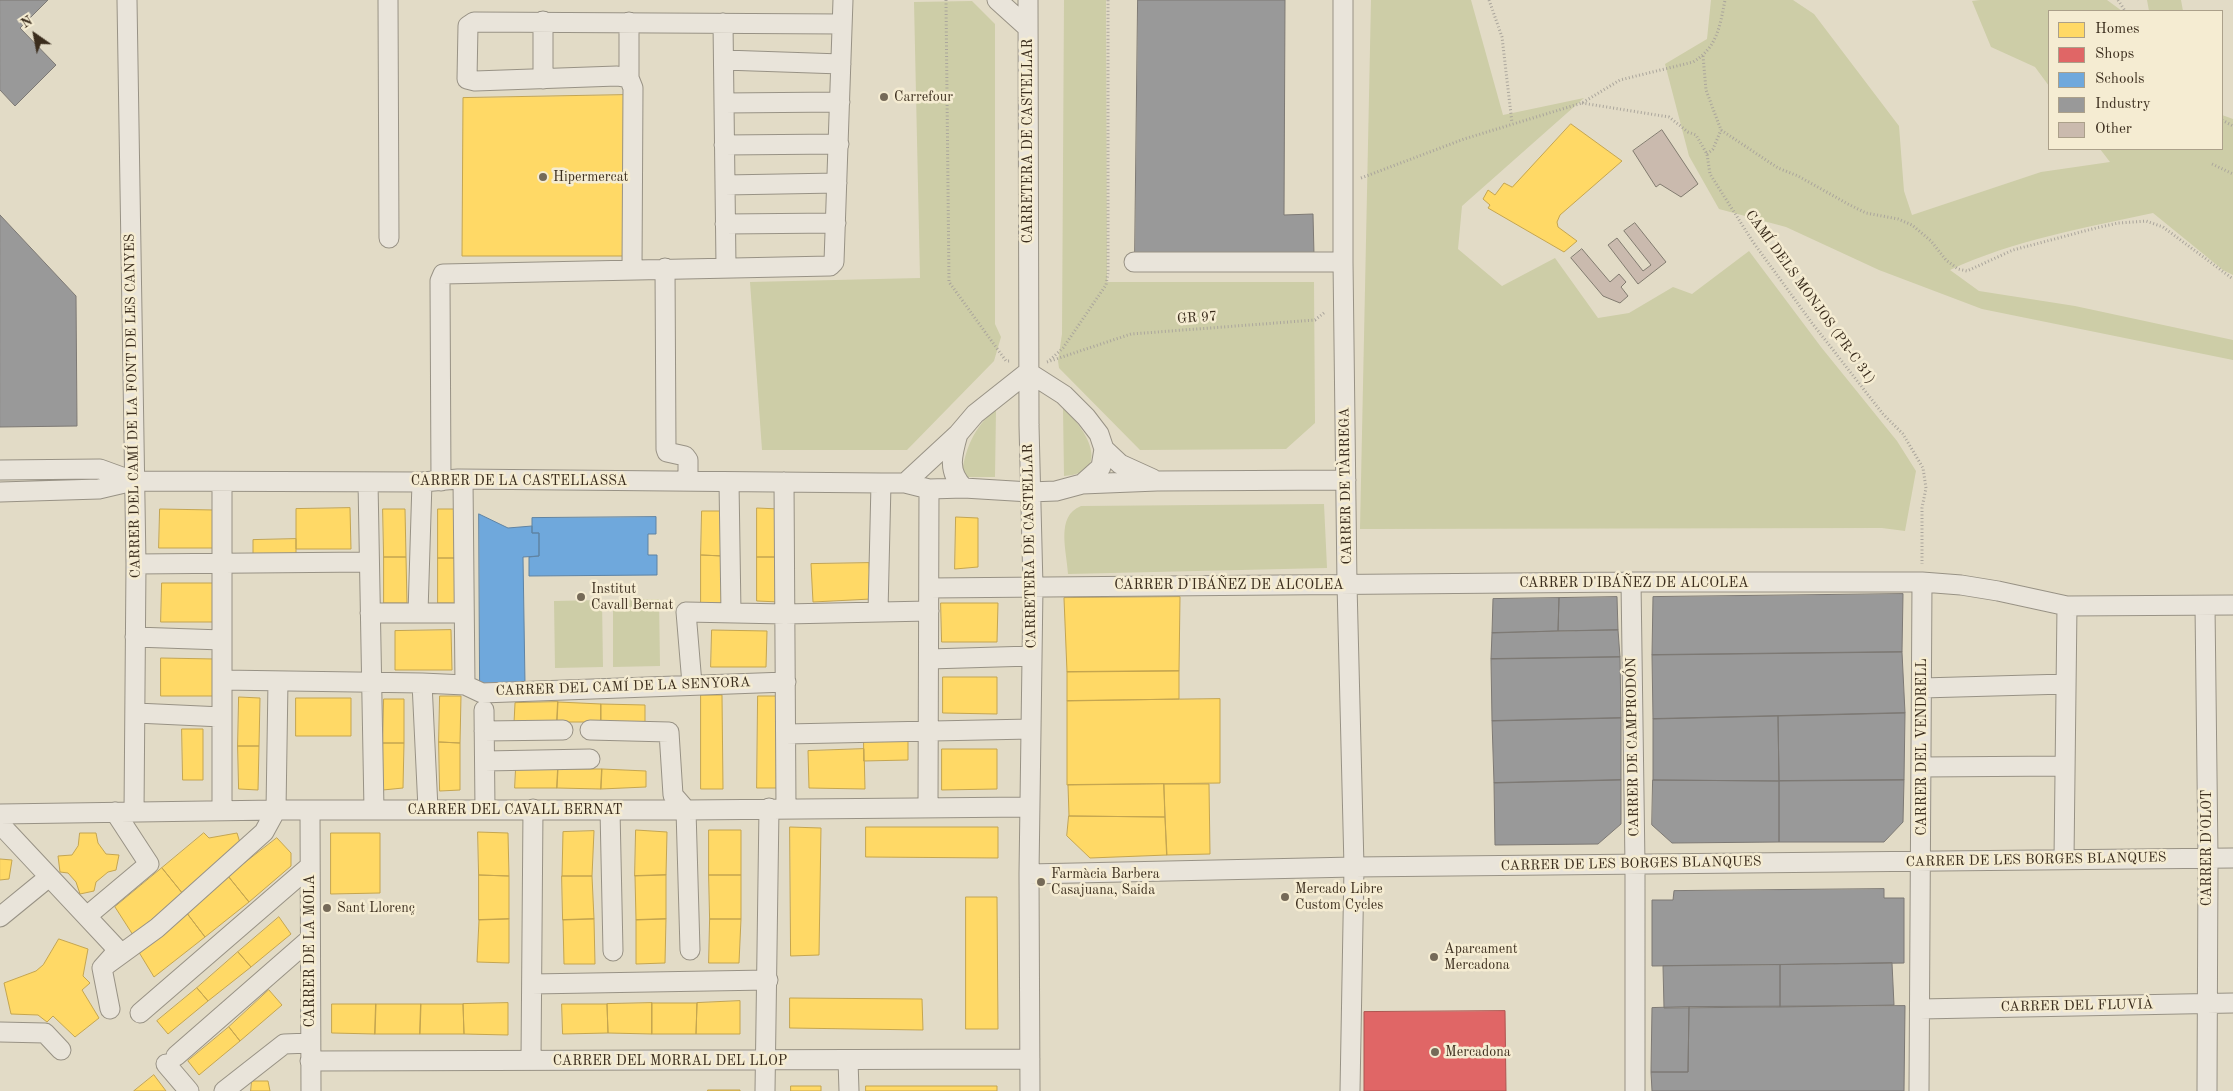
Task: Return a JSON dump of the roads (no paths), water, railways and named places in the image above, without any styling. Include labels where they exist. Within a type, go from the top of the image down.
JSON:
[{"type":"street","name":"CARRER DEL CAMÍ DE LA FONT DE LES CANYES","points":[[127,0],[133,481],[136,564],[134,812]]},
{"type":"street","points":[[388,0],[389,238]]},
{"type":"street","points":[[441,481],[440,280],[443,274],[726,266],[830,266],[834,262],[843,0]]},
{"type":"street","points":[[997,0],[1028,28]]},
{"type":"street","name":"CARRETERA DE CASTELLAR","points":[[1028,0],[1028,367],[1033,586],[1029,874],[1030,1091]]},
{"type":"street","name":"CARRER DE TÀRREGA","points":[[1343,0],[1343,297],[1347,584],[1354,867],[1350,1091]]},
{"type":"street","points":[[629,78],[617,76],[475,81],[467,79],[468,26],[474,22],[543,21],[842,24]]},
{"type":"street","points":[[543,21],[543,78]]},
{"type":"street","points":[[629,22],[629,78],[633,88],[632,269]]},
{"type":"street","points":[[723,23],[726,266]]},
{"type":"street","points":[[724,60],[841,64]]},
{"type":"street","points":[[724,102],[840,102]]},
{"type":"street","points":[[724,145],[838,144]]},
{"type":"street","points":[[725,185],[837,183]]},
{"type":"street","points":[[725,224],[836,223]]},
{"type":"street","points":[[1134,262],[1343,262]]},
{"type":"street","points":[[665,268],[666,449],[667,452],[685,456],[688,460],[688,481]]},
{"type":"street","points":[[905,483],[958,434],[975,414],[1028,367],[1064,395],[1086,417],[1099,434],[1104,449],[1101,467],[1082,484]]},
{"type":"street","points":[[958,434],[952,457],[954,476],[964,488]]},
{"type":"street","points":[[1104,449],[1120,464],[1157,481]]},
{"type":"street","name":"CARRER DE LA CASTELLASSA","points":[[0,470],[100,469],[133,481]]},
{"type":"street","name":"CARRER DE LA CASTELLASSA","points":[[0,492],[99,490],[133,481],[222,483],[463,480],[881,482],[905,483],[929,490],[964,488],[1030,492],[1056,491],[1082,484]]},
{"type":"street","points":[[463,480],[465,685]]},
{"type":"street","points":[[1082,484],[1157,481],[1346,480]]},
{"type":"street","points":[[368,482],[374,810]]},
{"type":"street","points":[[418,613],[422,482]]},
{"type":"street","points":[[729,482],[732,613]]},
{"type":"street","points":[[765,1091],[768,980],[778,808],[786,734],[784,482]]},
{"type":"street","points":[[878,612],[881,482]]},
{"type":"street","points":[[222,483],[222,811]]},
{"type":"street","points":[[928,807],[929,490]]},
{"type":"street","points":[[136,564],[369,562]]},
{"type":"street","name":"CARRER D'IBÁÑEZ DE ALCOLEA","points":[[929,588],[1631,582],[1922,582],[1998,591],[2067,606],[2233,605]]},
{"type":"street","name":"CARRER DE CAMPRODÓN","points":[[1631,582],[1635,865],[1635,1091]]},
{"type":"street","name":"CARRER DEL VENDRELL","points":[[1919,1091],[1922,861],[1922,582]]},
{"type":"street","points":[[2064,860],[2067,606]]},
{"type":"street","name":"CARRER D'OLOT","points":[[2205,606],[2208,858],[2207,1091]]},
{"type":"street","points":[[692,684],[686,612],[785,614],[929,611]]},
{"type":"street","points":[[370,612],[464,613]]},
{"type":"street","points":[[135,637],[222,640]]},
{"type":"street","points":[[929,659],[1032,656]]},
{"type":"street","name":"CARRER DEL CAMÍ DE LA SENYORA","points":[[222,680],[422,682],[465,685],[482,692],[786,682]]},
{"type":"street","points":[[102,968],[156,928],[264,832],[276,810],[278,681]]},
{"type":"street","points":[[422,682],[428,809]]},
{"type":"street","points":[[1922,688],[2066,684]]},
{"type":"street","points":[[484,710],[485,809]]},
{"type":"street","points":[[136,713],[222,718]]},
{"type":"street","points":[[786,734],[1031,729]]},
{"type":"street","points":[[484,731],[563,730]]},
{"type":"street","points":[[590,730],[670,732],[673,795],[686,810],[690,950]]},
{"type":"street","points":[[484,761],[590,759]]},
{"type":"street","points":[[1922,767],[2065,766]]},
{"type":"street","name":"CARRER DEL CAVALL BERNAT","points":[[0,814],[276,810],[686,810],[1030,807]]},
{"type":"street","points":[[531,1060],[533,809]]},
{"type":"street","points":[[610,810],[613,951]]},
{"type":"street","name":"CARRER DE LA MOLA","points":[[310,811],[311,1091]]},
{"type":"street","points":[[86,916],[149,864],[115,812]]},
{"type":"street","points":[[0,824],[118,950],[102,968]]},
{"type":"street","name":"CARRER DE LES BORGES BLANQUES","points":[[1029,874],[1354,867],[2233,858]]},
{"type":"street","points":[[140,1013],[309,867]]},
{"type":"street","points":[[0,917],[49,877]]},
{"type":"street","points":[[189,1091],[171,1060],[310,940]]},
{"type":"street","points":[[102,968],[110,1009]]},
{"type":"street","points":[[532,984],[768,980]]},
{"type":"street","name":"CARRER DEL FLUVIÀ","points":[[1920,1009],[2233,1003]]},
{"type":"street","points":[[0,1032],[45,1033],[61,1050]]},
{"type":"street","name":"CARRER DEL MORRAL DEL LLOP","points":[[224,1091],[284,1044],[310,1052],[531,1060],[1030,1059]]},
{"type":"street","points":[[848,1060],[849,1091]]},
{"type":"place","name":"Carrefour","points":[[884,97]]},
{"type":"place","name":"Hipermercat","points":[[543,177]]},
{"type":"place","name":"Institut Cavall Bernat","points":[[581,597]]},
{"type":"place","name":"Farmàcia Barbera Casajuana, Saida","points":[[1041,882]]},
{"type":"place","name":"Mercado Libre Custom Cycles","points":[[1285,897]]},
{"type":"place","name":"Sant Llorenç","points":[[327,908]]},
{"type":"place","name":"Aparcament Mercadona","points":[[1434,957]]},
{"type":"place","name":"Mercadona","points":[[1435,1052]]}]
